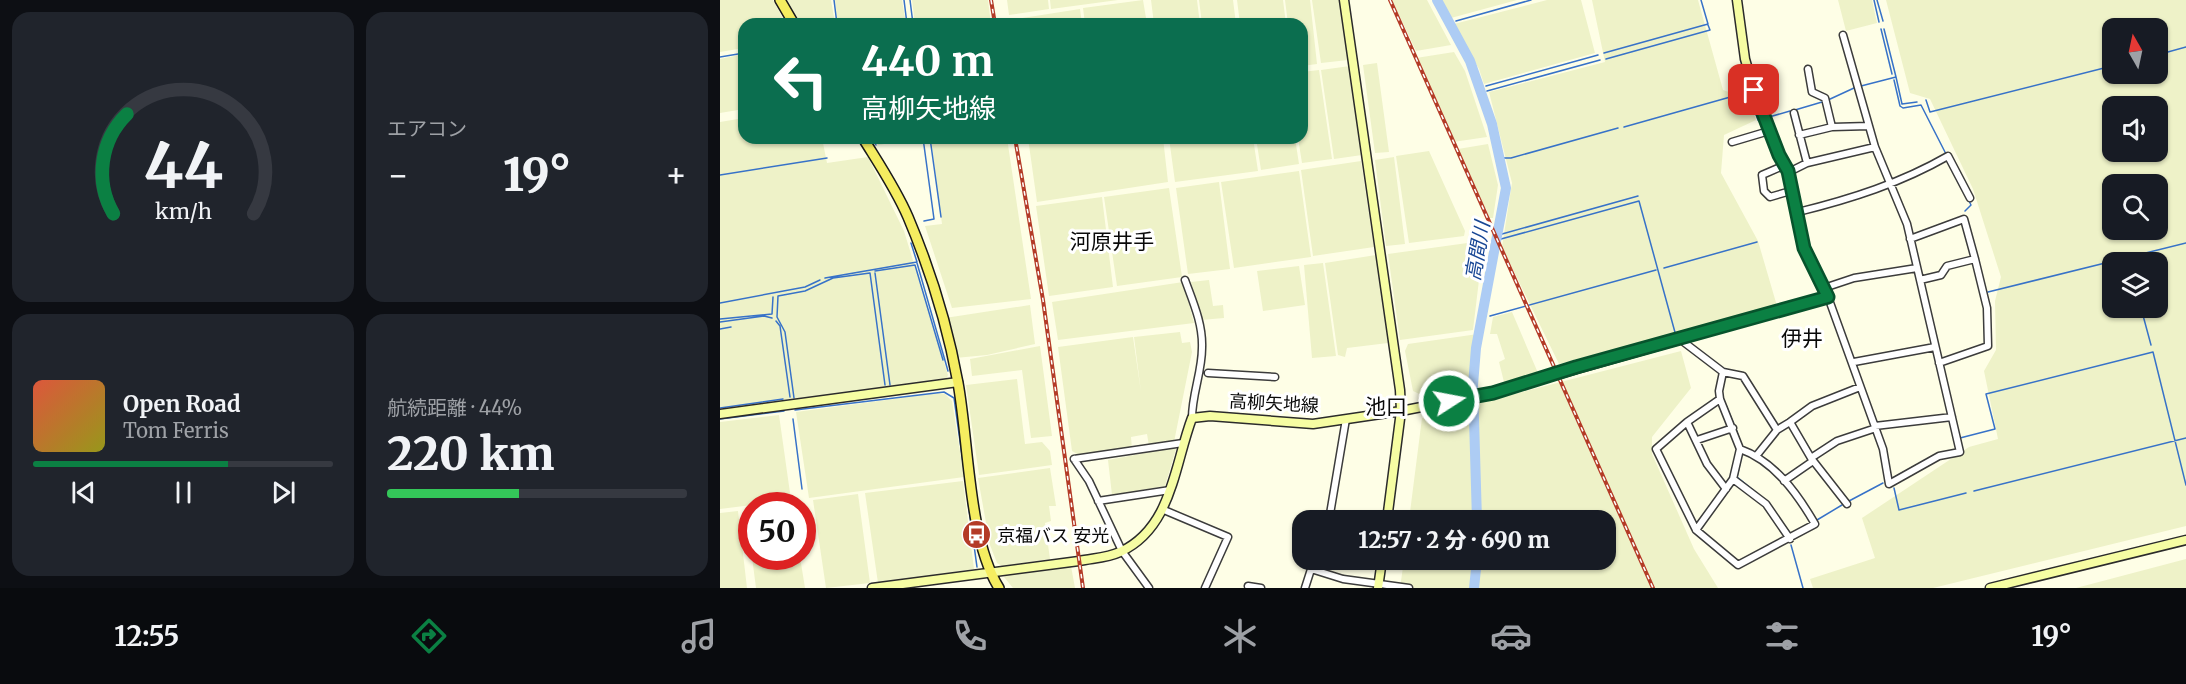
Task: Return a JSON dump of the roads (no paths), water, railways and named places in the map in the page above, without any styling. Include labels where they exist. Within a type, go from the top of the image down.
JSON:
[{"type":"main road","points":[[780,0],[790,18]]},
{"type":"main road","points":[[1344,0],[1401,411],[1388,510]]},
{"type":"main road","points":[[1737,0],[1745,59],[1769,131],[1794,190],[1804,248],[1828,297]]},
{"type":"main road","points":[[866,144],[908,217],[941,313],[958,382],[979,536],[990,573],[999,588]]},
{"type":"main road","name":"高柳矢地線","points":[[1192,418],[1210,416],[1313,424],[1401,411],[1493,393],[1576,367],[1681,340],[1828,297]]},
{"type":"main road","points":[[720,414],[958,382]]},
{"type":"main road","points":[[872,588],[1109,556],[1122,551],[1151,528],[1164,510],[1192,418]]},
{"type":"main road","points":[[1990,588],[2186,540]]},
{"type":"main road","points":[[1378,586],[1380,570]]},
{"type":"street","points":[[1828,297],[1854,362],[1860,387],[1876,427],[1889,484],[1939,456],[1960,452],[1907,224],[1875,147],[1843,35]]},
{"type":"street","points":[[1808,69],[1812,92],[1825,98],[1832,127]]},
{"type":"street","points":[[1794,112],[1807,163]]},
{"type":"street","points":[[1800,135],[1832,127],[1869,126]]},
{"type":"street","points":[[1732,142],[1769,131]]},
{"type":"street","points":[[1794,190],[1770,197],[1764,191],[1762,176],[1875,147]]},
{"type":"street","points":[[1798,212],[1843,201],[1917,174],[1948,156],[1970,198]]},
{"type":"street","points":[[1910,239],[1964,219],[1987,308],[1988,346],[1939,363]]},
{"type":"street","points":[[1920,280],[1941,274],[1947,266],[1975,259]]},
{"type":"street","points":[[1824,288],[1854,278],[1917,268]]},
{"type":"street","points":[[1185,280],[1201,328],[1202,350],[1192,398],[1192,418]]},
{"type":"street","points":[[1681,340],[1723,372],[1743,376],[1777,430]]},
{"type":"street","points":[[1854,362],[1935,347]]},
{"type":"street","points":[[1696,530],[1734,479],[1740,449],[1720,399],[1719,391],[1723,372]]},
{"type":"street","points":[[1208,373],[1275,377]]},
{"type":"street","points":[[1757,455],[1777,430],[1812,406],[1860,387]]},
{"type":"street","points":[[1720,399],[1687,422],[1656,449],[1696,530],[1738,565],[1815,524],[1798,494],[1757,455],[1740,449]]},
{"type":"street","points":[[1784,481],[1837,441],[1876,427],[1952,417]]},
{"type":"street","points":[[1331,510],[1346,419]]},
{"type":"street","points":[[1687,422],[1707,464],[1726,489]]},
{"type":"street","points":[[1790,422],[1812,460],[1847,504]]},
{"type":"street","points":[[1697,440],[1732,428]]},
{"type":"street","points":[[1149,588],[1122,551],[1098,501],[1074,459],[1184,443]]},
{"type":"street","points":[[1734,479],[1766,504],[1790,539]]},
{"type":"street","points":[[1098,501],[1170,490]]},
{"type":"street","points":[[1164,510],[1228,537],[1205,588]]},
{"type":"street","points":[[1305,588],[1311,570]]},
{"type":"street","points":[[1314,570],[1378,586],[1409,588]]},
{"type":"street","points":[[1248,586],[1261,588]]},
{"type":"waterway","points":[[834,0],[836,18]]},
{"type":"waterway","points":[[904,0],[906,18]]},
{"type":"waterway","points":[[910,0],[912,18]]},
{"type":"waterway","name":"高間川","points":[[1437,0],[1470,61],[1492,124],[1506,188],[1476,348],[1473,385],[1477,510]]},
{"type":"waterway","points":[[1456,21],[1531,0]]},
{"type":"waterway","points":[[1604,53],[1708,24],[1701,0]]},
{"type":"waterway","points":[[1874,0],[1879,22]]},
{"type":"waterway","points":[[1877,0],[1883,21]]},
{"type":"waterway","points":[[1606,59],[1710,30],[1708,25]]},
{"type":"waterway","points":[[1881,29],[1892,74]]},
{"type":"waterway","points":[[1884,29],[1896,77]]},
{"type":"waterway","points":[[2168,52],[2186,47]]},
{"type":"waterway","points":[[720,57],[738,54]]},
{"type":"waterway","points":[[1486,86],[1598,55]]},
{"type":"waterway","points":[[1487,91],[1600,60]]},
{"type":"waterway","points":[[1926,100],[1930,112],[2102,69]]},
{"type":"waterway","points":[[1861,86],[1896,77],[1902,104],[1917,102]]},
{"type":"waterway","points":[[1894,80],[1900,106],[1903,108],[1921,105],[1946,154]]},
{"type":"waterway","points":[[1828,100],[1854,88]]},
{"type":"waterway","points":[[1624,127],[1748,92],[1758,120]]},
{"type":"waterway","points":[[1795,110],[1822,102]]},
{"type":"waterway","points":[[1769,117],[1790,111]]},
{"type":"waterway","points":[[1500,158],[1511,158],[1618,128]]},
{"type":"waterway","points":[[924,144],[934,219],[924,221]]},
{"type":"waterway","points":[[931,144],[941,217]]},
{"type":"waterway","points":[[720,175],[827,158]]},
{"type":"waterway","points":[[1502,234],[1638,196]]},
{"type":"waterway","points":[[1965,211],[1971,205],[1968,199]]},
{"type":"waterway","points":[[1501,239],[1639,201],[1676,336]]},
{"type":"waterway","points":[[1664,268],[1757,242]]},
{"type":"waterway","points":[[825,278],[917,262],[911,243]]},
{"type":"waterway","points":[[1988,292],[2186,243]]},
{"type":"waterway","points":[[917,263],[948,371]]},
{"type":"waterway","points":[[875,271],[915,265],[943,360]]},
{"type":"waterway","points":[[1490,316],[1656,270]]},
{"type":"waterway","points":[[794,398],[785,332],[777,317],[778,296],[805,291],[833,278],[870,273],[885,385]]},
{"type":"waterway","points":[[875,273],[890,385]]},
{"type":"waterway","points":[[720,303],[805,287],[820,280]]},
{"type":"waterway","points":[[720,319],[772,314],[773,297]]},
{"type":"waterway","points":[[720,322],[764,316],[772,318]]},
{"type":"waterway","points":[[2144,318],[2151,345]]},
{"type":"waterway","points":[[776,321],[780,326],[790,397]]},
{"type":"waterway","points":[[720,329],[731,327]]},
{"type":"waterway","points":[[1962,448],[1960,438],[1995,429],[1986,394],[2153,352],[2186,485]]},
{"type":"waterway","points":[[795,410],[944,392],[954,398],[965,477]]},
{"type":"waterway","points":[[720,408],[783,399]]},
{"type":"waterway","points":[[1726,405],[1734,425]]},
{"type":"waterway","points":[[720,419],[784,411]]},
{"type":"waterway","points":[[793,419],[802,489]]},
{"type":"waterway","points":[[1736,429],[1742,447]]},
{"type":"waterway","points":[[1974,491],[2186,438]]},
{"type":"waterway","points":[[1742,454],[1737,477],[1758,494]]},
{"type":"waterway","points":[[1893,478],[1913,467]]},
{"type":"waterway","points":[[1849,501],[1883,483]]},
{"type":"waterway","points":[[1894,488],[1899,510],[1966,493]]},
{"type":"waterway","points":[[968,502],[977,567]]},
{"type":"waterway","points":[[1817,520],[1842,505]]},
{"type":"waterway","points":[[1784,525],[1790,533]]},
{"type":"waterway","points":[[1791,545],[1803,588]]},
{"type":"waterway","name":"高間川","points":[[1474,588],[1476,570]]},
{"type":"railway","points":[[991,0],[994,18]]},
{"type":"railway","points":[[1390,0],[1653,588]]},
{"type":"railway","points":[[1016,144],[1043,300],[1083,588]]},
{"type":"place","name":"京福バス 安光","points":[[976,535]]},
{"type":"district","name":"河原井手","points":[[1112,241]]},
{"type":"district","name":"伊井","points":[[1802,338]]},
{"type":"district","name":"池口","points":[[1386,406]]}]
